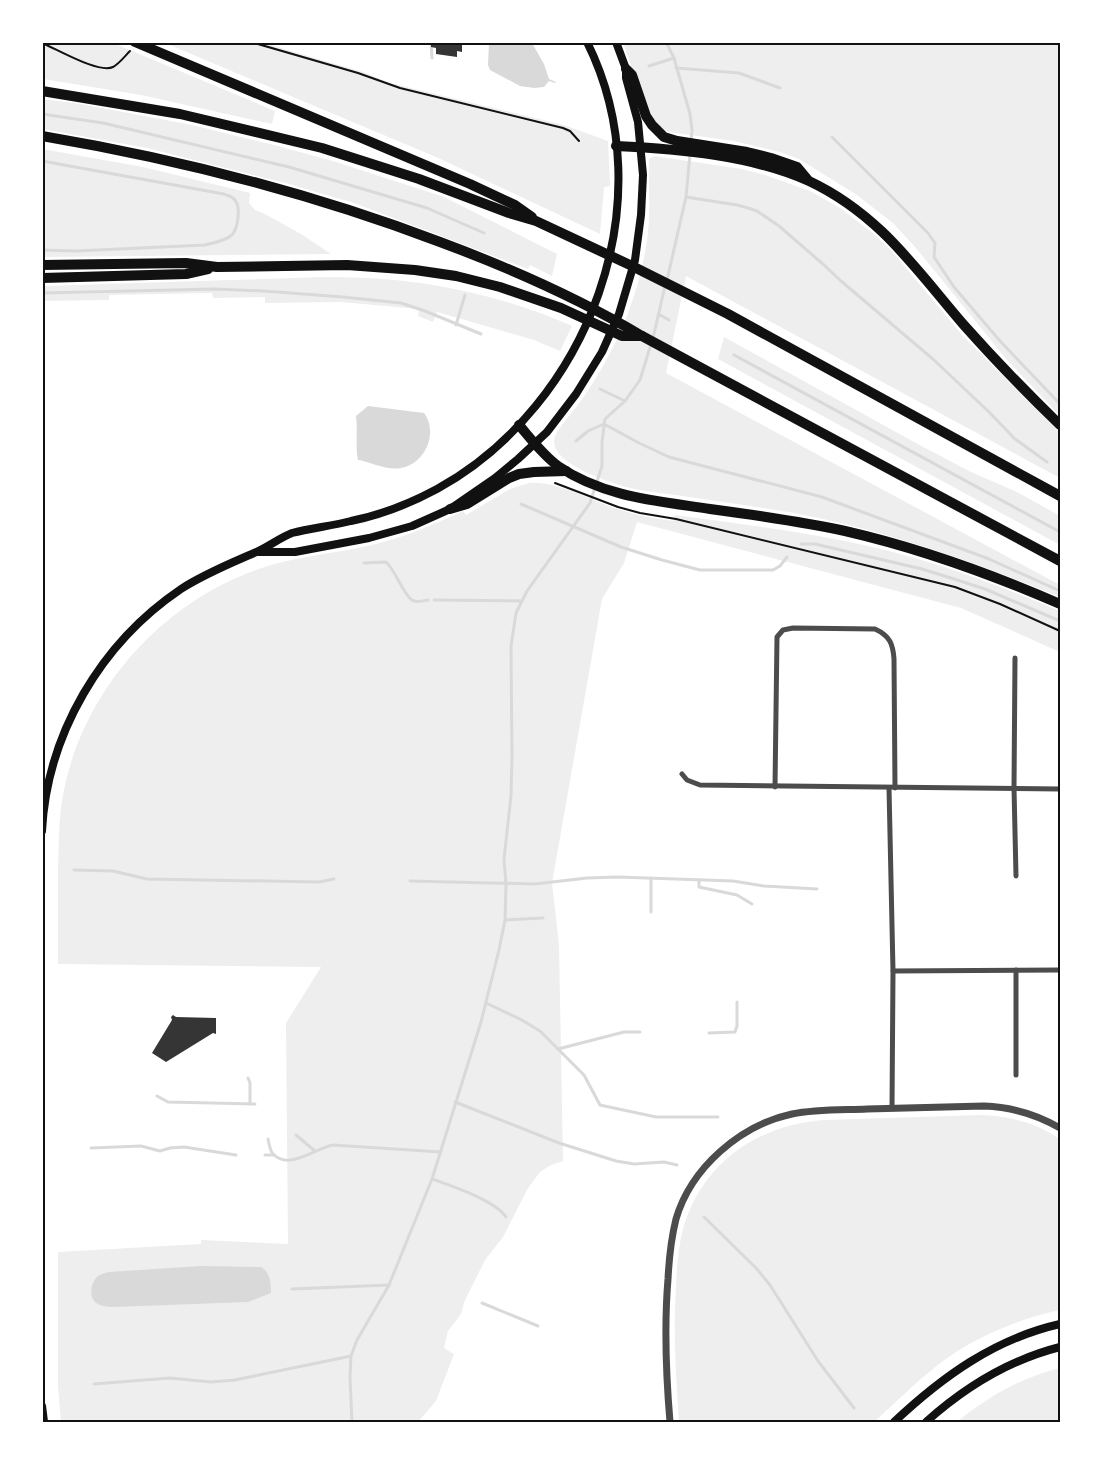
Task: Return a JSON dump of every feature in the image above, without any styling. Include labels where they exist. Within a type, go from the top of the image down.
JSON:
[{"type":"highway","points":[[132,46],[470,184],[515,205],[536,221]]},
{"type":"highway","points":[[626,69],[632,75],[642,107],[649,120],[667,144]]},
{"type":"highway","points":[[42,91],[146,107],[322,148],[419,179],[509,213],[536,221],[614,257],[728,314],[1060,496]]},
{"type":"highway","points":[[42,136],[161,159],[303,196],[406,229],[526,277],[603,313],[642,336],[1060,561]]},
{"type":"highway","points":[[616,146],[641,147],[667,144],[727,153],[809,181],[853,207],[890,238],[972,333],[1060,426]]},
{"type":"highway","points":[[42,265],[186,263],[216,267],[330,265],[393,268],[456,276],[521,294],[561,308],[622,336],[642,336]]},
{"type":"highway","points":[[42,278],[186,274],[216,267]]},
{"type":"highway","points":[[519,425],[549,459],[566,471],[585,481],[622,494],[656,501],[796,522],[860,535],[960,564],[1060,604]]},
{"type":"highway","points":[[450,509],[467,504],[509,478],[519,474],[566,471]]},
{"type":"main road","points":[[42,831],[48,783],[61,742],[75,710],[104,662],[140,622],[175,594],[218,568],[257,552],[291,534],[360,519],[400,506],[430,492],[477,463],[519,425],[551,386],[573,352],[602,286],[611,250],[615,222],[618,185],[616,146],[605,89],[598,66],[587,42]]},
{"type":"main road","points":[[257,552],[295,552],[363,539],[404,528],[450,509],[501,474],[535,444],[551,428],[584,383],[605,346],[619,314],[633,268],[640,223],[643,184],[641,147],[636,110],[626,78],[626,69],[616,42]]},
{"type":"main road","points":[[894,1422],[936,1384],[974,1358],[1021,1336],[1060,1324]]},
{"type":"main road","points":[[926,1422],[960,1394],[984,1378],[1020,1360],[1060,1347]]},
{"type":"main road","points":[[42,1406],[44,1422]]},
{"type":"street","points":[[775,787],[777,637],[783,630],[793,628],[875,629],[885,633],[890,640],[894,659],[896,788]]},
{"type":"street","points":[[1015,658],[1014,788],[1016,876]]},
{"type":"street","points":[[682,774],[687,780],[700,785],[1060,789]]},
{"type":"street","points":[[889,788],[892,1108]]},
{"type":"street","points":[[1016,970],[1016,1075]]},
{"type":"street","points":[[892,971],[1060,970]]},
{"type":"street","points":[[670,1422],[666,1336],[670,1255],[677,1218],[683,1202],[694,1183],[709,1163],[725,1147],[745,1133],[769,1121],[804,1112],[892,1108],[1002,1107],[1032,1114],[1060,1128]]},
{"type":"path","points":[[250,42],[358,73],[391,86],[563,128],[570,131],[579,142]]},
{"type":"path","points":[[42,43],[102,68],[113,67],[132,46]]},
{"type":"path","points":[[551,481],[618,507],[945,584],[986,598],[1060,630]]},
{"type":"shaded area","points":[[43,43],[113,43],[275,111],[272,124],[141,95],[43,79]]},
{"type":"shaded area","points":[[165,43],[267,43],[363,72],[390,83],[564,125],[608,141],[610,186],[604,187],[600,234],[436,157]]},
{"type":"shaded area","points":[[489,43],[532,43],[544,64],[549,79],[556,82],[549,81],[544,87],[520,86],[490,70],[488,65]]},
{"type":"shaded area","points":[[623,43],[1060,43],[1060,416],[1007,360],[916,248],[894,224],[857,195],[799,159],[780,152],[734,141],[668,132],[660,126],[646,106]]},
{"type":"shaded area","points":[[42,99],[75,103],[192,125],[336,162],[444,197],[557,254],[552,276],[530,265],[528,269],[354,203],[289,184],[147,148],[43,129]]},
{"type":"shaded area","points":[[42,149],[143,167],[250,193],[249,203],[255,210],[301,234],[331,254],[43,257]]},
{"type":"shaded area","points":[[654,156],[742,169],[765,175],[810,191],[840,208],[874,234],[890,249],[963,336],[1060,433],[1060,478],[686,276],[666,373],[1060,585],[1060,597],[929,548],[862,528],[794,513],[626,487],[583,471],[562,457],[556,449],[554,441],[556,434],[584,397],[603,365],[620,333],[636,290],[647,243],[649,159]]},
{"type":"shaded area","points":[[323,277],[388,279],[451,288],[512,303],[572,326],[560,351],[534,340],[437,312],[433,322],[418,316],[419,309],[341,302],[265,303],[265,297],[213,298],[212,293],[109,295],[109,300],[43,301],[43,286]]},
{"type":"shaded area","points":[[724,337],[914,442],[971,472],[1017,492],[1060,516],[1060,545],[718,359]]},
{"type":"shaded area","points":[[368,406],[424,413],[430,429],[430,438],[423,454],[417,461],[396,469],[358,460],[356,416]]},
{"type":"shaded area","points":[[529,483],[539,483],[561,488],[617,509],[645,516],[673,521],[675,515],[794,532],[882,549],[949,569],[1060,611],[1060,652],[961,608],[637,522],[624,563],[602,599],[552,883],[559,945],[563,1161],[551,1165],[540,1172],[528,1188],[503,1237],[485,1260],[465,1300],[461,1314],[448,1331],[444,1348],[454,1354],[436,1401],[418,1422],[61,1422],[58,1386],[58,1252],[201,1244],[201,1240],[288,1244],[286,1023],[321,967],[58,964],[59,828],[62,801],[72,761],[87,722],[108,686],[133,654],[163,625],[196,600],[232,580],[283,562],[392,540],[463,511],[466,515],[510,489]]},
{"type":"shaded area","points":[[981,1115],[1022,1121],[1051,1133],[1060,1139],[1060,1310],[1012,1324],[967,1345],[930,1371],[874,1422],[679,1422],[675,1320],[680,1243],[692,1206],[704,1185],[718,1167],[755,1139],[799,1123],[824,1120]]},
{"type":"shaded area","points":[[201,1266],[261,1267],[268,1275],[271,1293],[248,1302],[114,1307],[98,1304],[91,1295],[95,1279],[99,1275],[109,1272]]},
{"type":"shaded area","points":[[1060,1368],[1060,1422],[957,1422],[980,1404],[1019,1382]]},
{"type":"building","points":[[431,42],[462,42],[462,52],[457,51],[457,57],[436,54],[436,48],[431,47]]},
{"type":"building","points":[[173,1015],[176,1017],[216,1018],[216,1034],[213,1033],[166,1062],[152,1053],[172,1020],[171,1017]]},
{"type":"waterway","points":[[431,42],[432,58]]},
{"type":"waterway","points":[[666,42],[674,58],[690,114],[691,142]]},
{"type":"waterway","points":[[649,66],[674,58]]},
{"type":"waterway","points":[[676,68],[739,73],[780,88]]},
{"type":"waterway","points":[[42,114],[103,123],[289,167],[427,208],[484,233]]},
{"type":"waterway","points":[[832,137],[928,233],[935,243],[934,257],[954,287],[1000,341],[1060,404]]},
{"type":"waterway","points":[[667,280],[686,197],[690,154]]},
{"type":"waterway","points":[[42,161],[224,194],[235,200],[238,207],[236,228],[232,235],[205,245],[76,251],[42,250]]},
{"type":"waterway","points":[[686,197],[748,208],[757,211],[779,226],[934,360],[1015,439],[1047,462]]},
{"type":"waterway","points":[[653,338],[665,286]]},
{"type":"waterway","points":[[42,293],[214,289],[343,297],[401,303],[481,334]]},
{"type":"waterway","points":[[456,325],[465,295]]},
{"type":"waterway","points":[[660,315],[669,320]]},
{"type":"waterway","points":[[352,1422],[351,1356],[357,1340],[389,1285],[432,1179],[481,1022],[499,950],[505,920],[506,884],[504,859],[511,796],[512,758],[511,646],[516,613],[527,591],[590,503],[602,466],[602,442],[605,419],[625,401],[640,380],[651,344]]},
{"type":"waterway","points":[[734,355],[1060,532]]},
{"type":"waterway","points":[[600,389],[625,401]]},
{"type":"waterway","points":[[576,441],[588,431],[604,424],[669,457],[822,497],[989,559],[1060,591]]},
{"type":"waterway","points":[[521,504],[621,547],[700,570],[773,570],[780,566],[787,557]]},
{"type":"waterway","points":[[801,544],[815,544],[922,569],[985,589],[1060,621]]},
{"type":"waterway","points":[[364,563],[386,562],[412,600],[418,602],[428,600]]},
{"type":"waterway","points":[[434,600],[521,601]]},
{"type":"waterway","points":[[74,870],[113,871],[147,879],[319,882],[334,879]]},
{"type":"waterway","points":[[410,881],[535,884],[587,878],[618,877],[733,881],[764,886],[817,889]]},
{"type":"waterway","points":[[651,878],[651,912]]},
{"type":"waterway","points":[[699,880],[699,887],[737,895],[752,904]]},
{"type":"waterway","points":[[505,920],[543,918]]},
{"type":"waterway","points":[[709,1033],[735,1032],[737,1026],[737,1002]]},
{"type":"waterway","points":[[486,1003],[540,1031],[584,1075],[600,1105],[656,1117],[718,1117]]},
{"type":"waterway","points":[[558,1049],[624,1032],[640,1032]]},
{"type":"waterway","points":[[248,1078],[250,1083],[250,1104]]},
{"type":"waterway","points":[[157,1096],[168,1102],[255,1104]]},
{"type":"waterway","points":[[455,1102],[559,1143],[616,1161],[634,1164],[664,1162],[677,1165]]},
{"type":"waterway","points":[[296,1135],[315,1151]]},
{"type":"waterway","points":[[268,1139],[273,1154],[280,1159],[287,1160],[303,1157],[333,1145],[441,1152]]},
{"type":"waterway","points":[[91,1148],[141,1146],[160,1151],[184,1147],[236,1155]]},
{"type":"waterway","points":[[265,1155],[274,1155]]},
{"type":"waterway","points":[[432,1179],[483,1199],[506,1217]]},
{"type":"waterway","points":[[704,1217],[756,1268],[770,1285],[818,1361],[854,1408]]},
{"type":"waterway","points":[[292,1289],[389,1285]]},
{"type":"waterway","points":[[482,1303],[538,1326]]},
{"type":"waterway","points":[[94,1384],[170,1378],[211,1382],[235,1380],[351,1356]]}]
